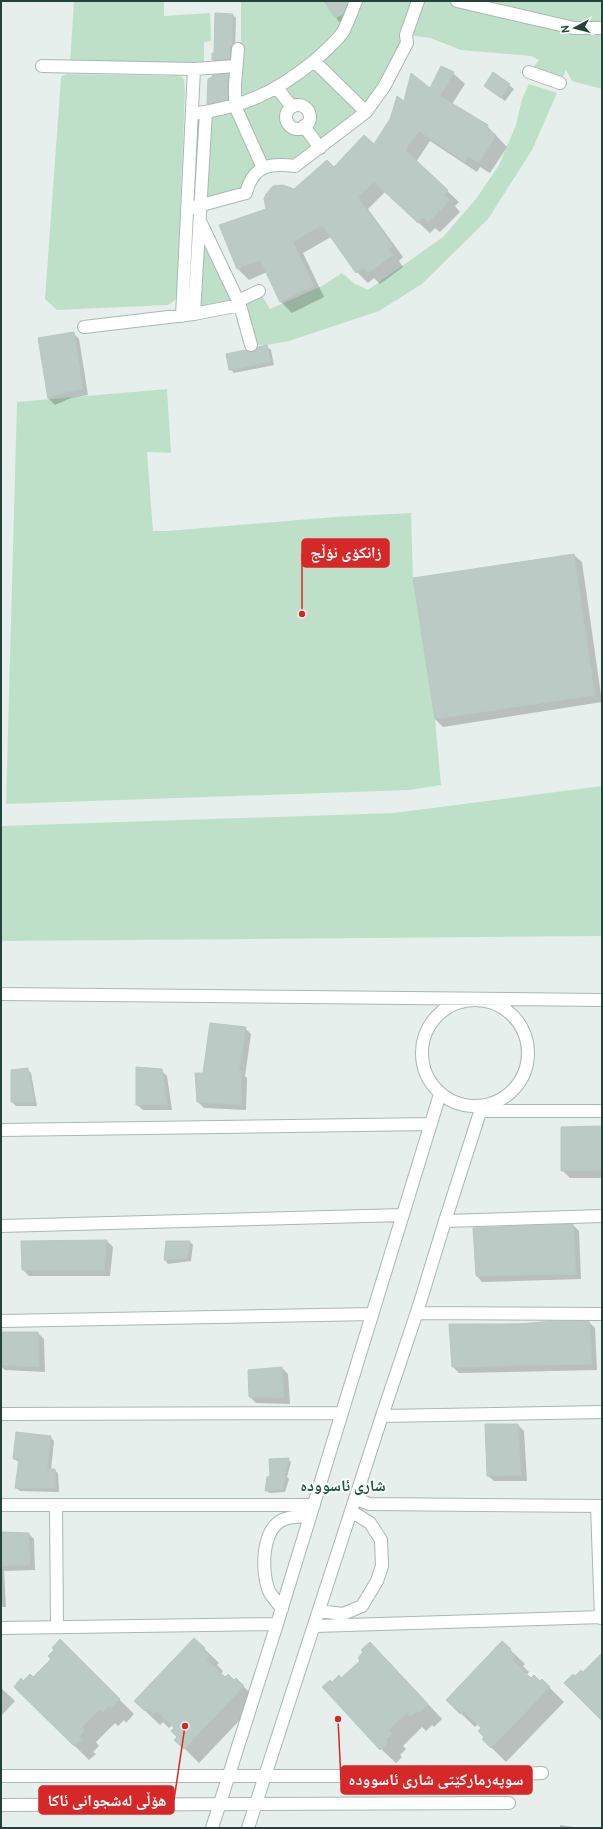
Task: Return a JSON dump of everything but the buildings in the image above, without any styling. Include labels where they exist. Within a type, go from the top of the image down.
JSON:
[{"type":"street","points":[[192,114],[235,106],[277,88],[314,61],[342,33],[356,1]]},
{"type":"street","points":[[187,209],[246,192],[251,179],[262,168],[275,164],[295,166],[366,112],[384,88],[408,44],[406,35],[418,1]]},
{"type":"street","points":[[456,1],[574,28],[602,28]]},
{"type":"street","points":[[238,49],[235,106],[262,168]]},
{"type":"street","points":[[314,61],[366,112]]},
{"type":"street","points":[[42,66],[194,69],[236,66]]},
{"type":"street","points":[[188,315],[187,209],[194,69]]},
{"type":"street","points":[[529,72],[560,83]]},
{"type":"street","points":[[277,88],[292,107],[286,116],[288,124],[295,128],[304,126],[320,148]]},
{"type":"street","points":[[188,315],[200,222],[206,112]]},
{"type":"street","points":[[200,222],[239,303],[251,345]]},
{"type":"street","points":[[84,327],[188,315],[239,303],[259,291]]},
{"type":"street","points":[[1,994],[481,1000],[498,1005],[512,1014],[522,1028],[528,1044],[528,1061],[523,1078],[512,1091],[499,1101],[482,1109],[445,1220],[417,1314],[355,1498],[320,1611],[248,1828]]},
{"type":"street","points":[[602,1000],[464,1000],[448,1006],[435,1017],[426,1032],[422,1048],[423,1065],[429,1081],[440,1094],[453,1102],[482,1109],[602,1111]]},
{"type":"street","points":[[212,1828],[282,1609],[440,1094]]},
{"type":"street","points":[[1,1130],[431,1124]]},
{"type":"street","points":[[1,1226],[403,1216]]},
{"type":"street","points":[[445,1220],[602,1216]]},
{"type":"street","points":[[1,1321],[372,1314]]},
{"type":"street","points":[[417,1314],[602,1314]]},
{"type":"street","points":[[382,1416],[602,1412]]},
{"type":"street","points":[[1,1414],[342,1413]]},
{"type":"street","points":[[315,1626],[602,1618],[600,1506],[370,1504],[355,1498]]},
{"type":"street","points":[[1,1504],[314,1504]]},
{"type":"street","points":[[56,1504],[57,1627]]},
{"type":"street","points":[[320,1611],[343,1614],[362,1606],[377,1581],[382,1566],[381,1540],[370,1523],[351,1511]]},
{"type":"street","points":[[282,1609],[269,1591],[264,1565],[265,1544],[271,1532],[284,1519],[310,1516]]},
{"type":"street","points":[[1,1628],[277,1624]]},
{"type":"street","points":[[1,1776],[472,1776],[542,1773]]},
{"type":"street","points":[[1,1805],[509,1804]]},
{"type":"green space","points":[[74,1],[164,1],[164,16],[210,13],[211,41],[204,42],[204,63],[70,64]]},
{"type":"green space","points":[[241,1],[330,1],[326,3],[335,18],[354,7],[356,1],[602,1],[602,89],[572,81],[566,70],[560,83],[529,72],[539,60],[531,56],[461,50],[430,38],[406,35],[366,112],[295,166],[275,164],[248,186],[201,205],[206,112],[235,106],[238,49],[241,41]],"holes":[[[301,106],[308,113],[309,120],[304,126],[293,127],[288,122],[287,112],[292,107]]]},
{"type":"green space","points":[[67,74],[179,76],[184,80],[185,91],[177,296],[175,300],[168,305],[57,310],[45,299],[61,78]]},
{"type":"green space","points":[[529,84],[557,93],[532,150],[488,219],[422,284],[379,311],[289,341],[267,345],[251,345],[240,305],[194,314],[200,222],[238,301],[259,291],[270,309],[322,286],[342,273],[355,284],[368,290],[443,237],[476,199],[499,165],[516,125],[522,99]]},
{"type":"green space","points":[[167,389],[171,453],[147,452],[153,531],[334,517],[411,513],[413,578],[435,719],[441,785],[409,790],[6,804],[17,402]]},
{"type":"green space","points":[[602,786],[602,936],[1,941],[1,826],[394,813]]},
{"type":"place","name":"زانکۆی نۆڵج","points":[[302,614]]},
{"type":"place","name":"سوپەرمارکێتی شاری ئاسوودە","points":[[338,1719]]},
{"type":"place","name":"هۆڵی لەشجوانی ئاکا","points":[[185,1726]]},
{"type":"district","name":"شاری ئاسوودە","points":[[343,1485]]}]
